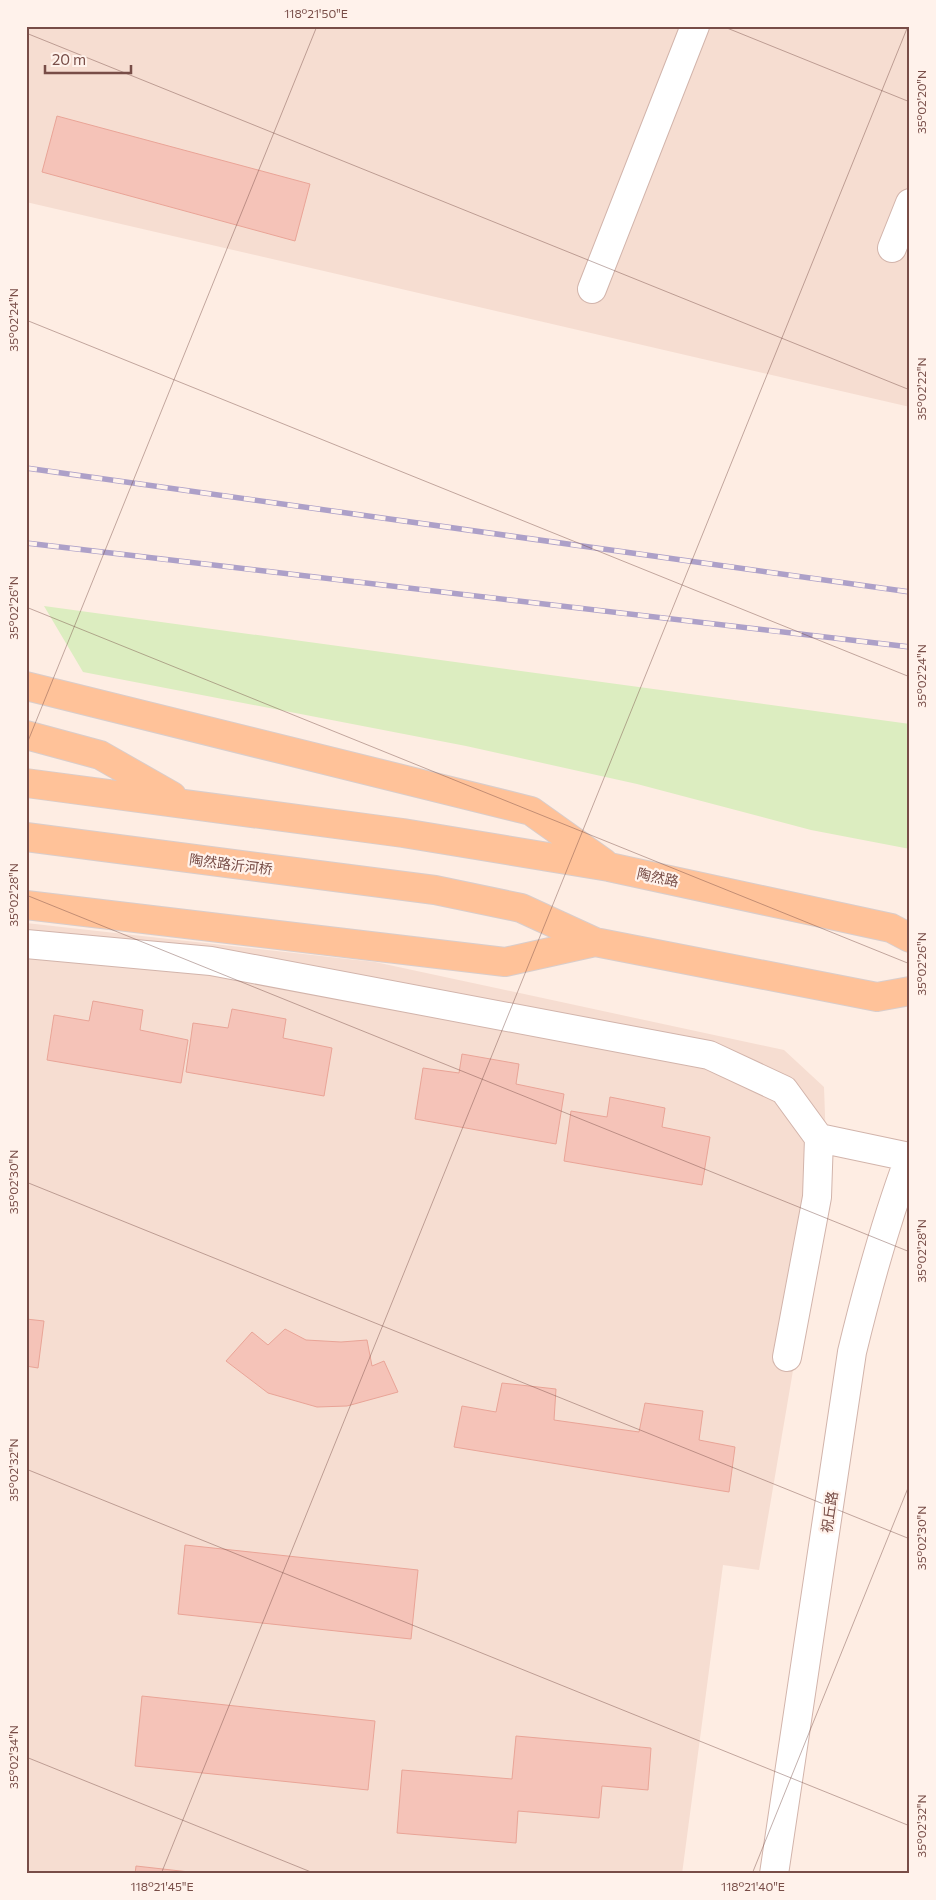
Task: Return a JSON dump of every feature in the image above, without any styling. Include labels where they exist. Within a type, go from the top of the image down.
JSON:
[{"type":"main road","points":[[26,686],[531,811],[609,867]]},
{"type":"main road","points":[[26,735],[100,755],[184,803]]},
{"type":"main road","points":[[26,783],[184,803]]},
{"type":"main road","name":"陶然路","points":[[184,803],[403,833],[609,867],[890,928],[910,938]]},
{"type":"main road","name":"陶然路沂河桥","points":[[26,837],[435,890],[520,908],[595,942]]},
{"type":"main road","points":[[26,905],[505,962],[595,942],[877,997],[910,991]]},
{"type":"street","points":[[592,289],[695,26]]},
{"type":"street","points":[[892,248],[910,202]]},
{"type":"street","points":[[26,944],[211,961],[710,1055],[784,1090],[818,1138],[817,1197],[787,1356]]},
{"type":"street","points":[[818,1138],[909,1157]]},
{"type":"street","name":"祝丘路","points":[[774,1874],[852,1352],[870,1279],[892,1204],[909,1157]]},
{"type":"shaded area","points":[[26,26],[910,26],[910,407],[26,202]]},
{"type":"shaded area","points":[[26,923],[375,962],[784,1050],[824,1087],[827,1171],[759,1570],[723,1565],[682,1874],[26,1874]]},
{"type":"green space","points":[[44,606],[910,724],[910,849],[811,830],[637,784],[466,746],[83,672]]},
{"type":"building","points":[[57,116],[310,184],[295,241],[42,172]]},
{"type":"building","points":[[93,1001],[143,1010],[140,1030],[188,1040],[181,1083],[47,1060],[54,1015],[89,1021]]},
{"type":"building","points":[[232,1009],[286,1019],[283,1038],[332,1048],[324,1096],[186,1072],[193,1023],[228,1028]]},
{"type":"building","points":[[462,1054],[519,1064],[516,1084],[564,1094],[556,1144],[415,1119],[423,1068],[459,1073]]},
{"type":"building","points":[[610,1097],[665,1108],[662,1127],[710,1137],[702,1185],[564,1161],[571,1111],[607,1117]]},
{"type":"building","points":[[26,1319],[44,1321],[38,1368],[26,1366]]},
{"type":"building","points":[[285,1329],[306,1340],[341,1342],[367,1340],[372,1366],[384,1361],[398,1392],[347,1406],[317,1407],[268,1393],[226,1361],[252,1332],[268,1345]]},
{"type":"building","points":[[502,1383],[556,1389],[554,1420],[639,1432],[645,1403],[703,1411],[699,1440],[735,1447],[729,1492],[454,1447],[462,1406],[496,1412]]},
{"type":"building","points":[[185,1545],[418,1570],[411,1639],[178,1614]]},
{"type":"building","points":[[142,1696],[375,1721],[368,1790],[135,1766]]},
{"type":"building","points":[[516,1736],[651,1748],[648,1790],[602,1786],[599,1818],[518,1811],[516,1843],[397,1833],[402,1770],[512,1779]]},
{"type":"building","points":[[136,1866],[207,1874],[135,1874]]},
{"type":"railway","points":[[26,468],[910,592]]},
{"type":"railway","points":[[26,543],[910,647]]}]
